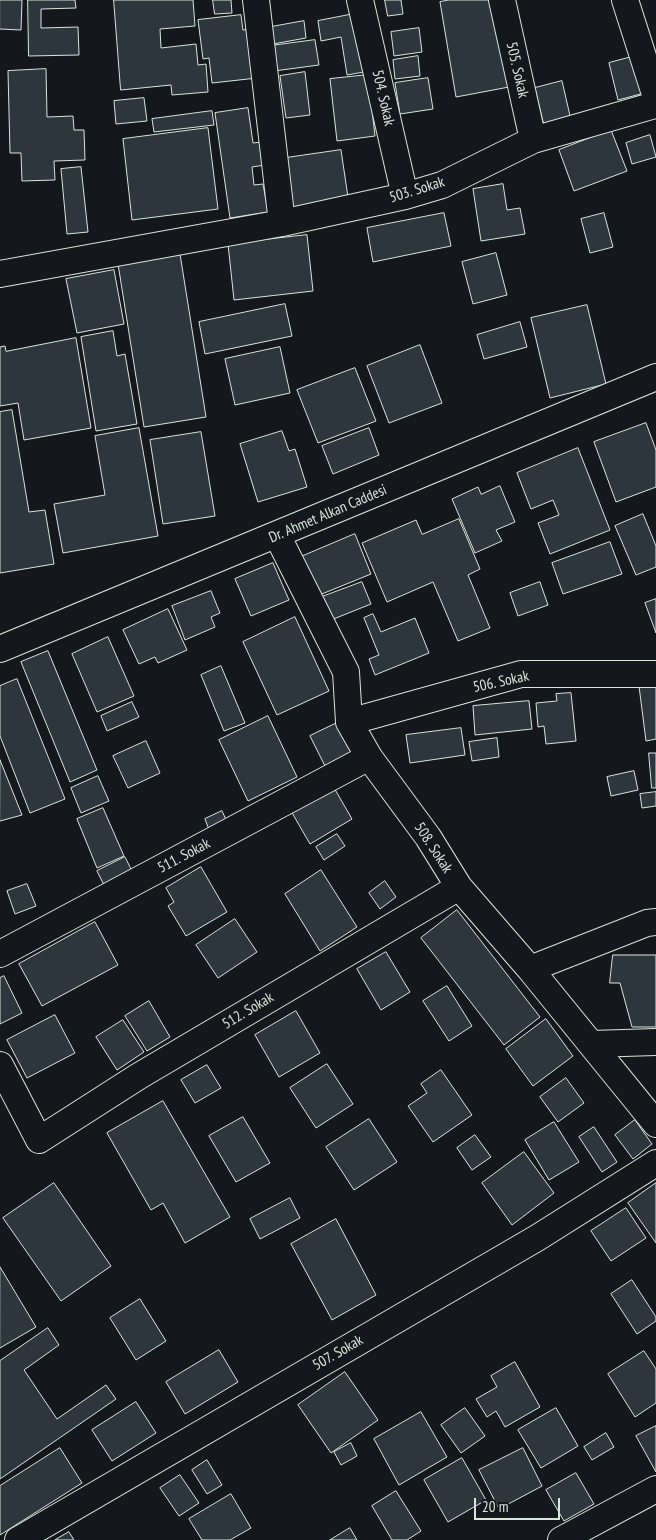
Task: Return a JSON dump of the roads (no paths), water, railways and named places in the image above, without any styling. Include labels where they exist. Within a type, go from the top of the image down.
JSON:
[{"type":"street","points":[[256,0],[282,223]]},
{"type":"street","name":"504. Sokak","points":[[360,0],[405,196]]},
{"type":"street","name":"505. Sokak","points":[[502,0],[533,140]]},
{"type":"street","name":"503. Sokak","points":[[0,274],[282,223],[405,196],[442,185],[533,140],[655,105],[655,94],[625,0]]},
{"type":"street","name":"Dr. Ahmet Alkan Caddesi","points":[[0,649],[656,377]]},
{"type":"street","name":"508. Sokak","points":[[277,535],[346,672],[350,722],[369,757],[428,837],[459,886],[530,969],[656,1124]]},
{"type":"street","name":"506. Sokak","points":[[350,722],[521,674],[656,674]]},
{"type":"street","name":"511. Sokak","points":[[0,954],[369,757]]},
{"type":"street","name":"512. Sokak","points":[[0,1065],[39,1140],[139,1076],[459,886]]},
{"type":"street","points":[[530,969],[647,923],[656,922]]},
{"type":"street","points":[[591,1044],[656,1042]]},
{"type":"street","name":"507. Sokak","points":[[18,1540],[536,1238],[656,1162]]},
{"type":"street","points":[[562,1540],[656,1489]]}]
